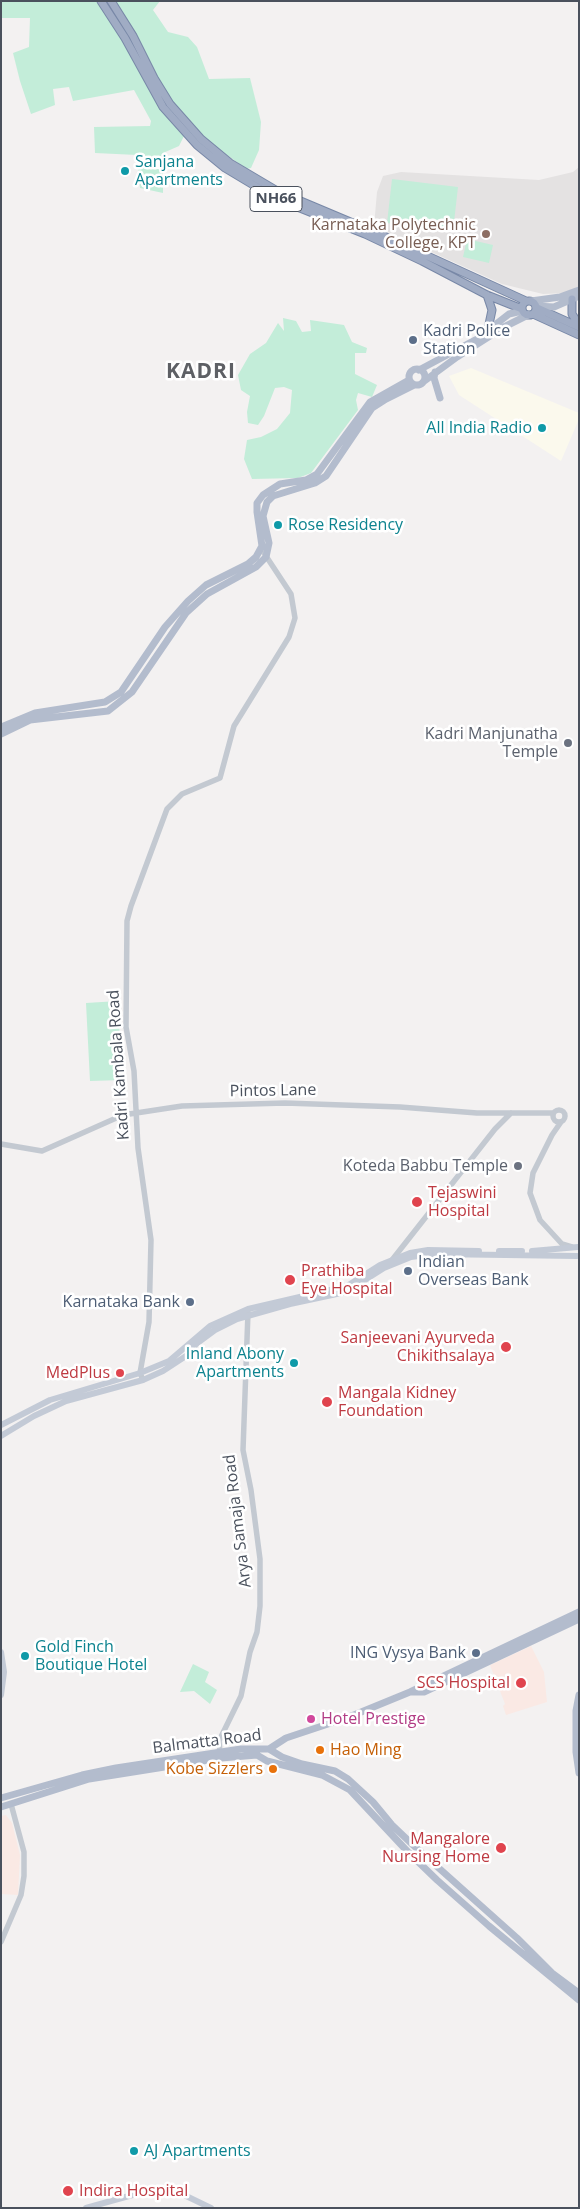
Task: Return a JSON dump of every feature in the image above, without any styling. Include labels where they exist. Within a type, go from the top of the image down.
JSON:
[{"type":"highway","name":"NH66","points":[[101,1],[125,38],[163,107],[197,146],[220,164],[275,198],[365,234],[487,295],[579,326]]},
{"type":"highway","name":"NH66","points":[[111,1],[133,36],[154,78],[170,104],[201,139],[230,163],[278,192],[386,237],[579,335]]},
{"type":"highway","points":[[487,295],[492,310],[488,329]]},
{"type":"highway","points":[[575,298],[572,314],[579,326]]},
{"type":"main road","points":[[412,382],[412,371],[419,370],[477,339],[509,314],[579,290]]},
{"type":"main road","points":[[1,726],[35,712],[105,702],[121,692],[165,627],[188,601],[206,585],[256,558],[261,549],[257,503],[262,495],[280,484],[306,480],[316,474],[370,402],[412,382],[423,382],[529,308],[554,306],[575,298]]},
{"type":"main road","points":[[419,370],[424,374],[423,382]]},
{"type":"main road","points":[[435,372],[434,378],[440,398]]},
{"type":"main road","points":[[1,734],[30,720],[108,711],[132,692],[186,613],[207,594],[256,567],[266,557],[269,543],[263,516],[267,502],[273,496],[315,483],[326,476],[372,408],[412,382]]},
{"type":"main road","points":[[146,655],[153,660]]},
{"type":"main road","points":[[1,1436],[34,1416],[66,1400],[142,1377],[169,1361],[214,1323],[347,1286],[392,1262],[410,1253],[428,1250],[537,1251],[577,1247],[575,1250],[578,1256],[428,1255],[392,1262]]},
{"type":"main road","points":[[1,1425],[50,1400],[142,1377]]},
{"type":"main road","name":"Balmatta Road","points":[[1,1798],[82,1775],[241,1749],[268,1749],[286,1738],[349,1717],[410,1692],[579,1612]]},
{"type":"main road","name":"Balmatta Road","points":[[410,1692],[424,1692],[579,1619]]},
{"type":"main road","points":[[1,1652],[4,1672],[1,1695]]},
{"type":"main road","points":[[579,1695],[576,1710],[576,1752],[579,1772]]},
{"type":"main road","points":[[268,1749],[269,1761]]},
{"type":"main road","points":[[268,1749],[282,1757],[335,1772],[348,1779],[373,1802],[413,1846],[517,1938],[552,1973],[579,1993]]},
{"type":"main road","points":[[1,1807],[88,1779],[221,1758],[257,1755],[269,1761],[322,1775],[344,1786],[363,1803],[408,1852],[481,1919],[579,2000]]},
{"type":"main road","points":[[86,2208],[147,2191],[159,2190],[182,2194],[211,2208]]},
{"type":"street","name":"Kadri Kambala Road","points":[[142,1377],[149,1322],[151,1240],[136,1113],[134,1071],[126,1027],[127,921],[167,809],[182,794],[220,778],[234,726],[289,636],[295,618],[291,594],[261,549]]},
{"type":"street","name":"Pintos Lane","points":[[1,1144],[42,1152],[123,1115],[182,1106],[285,1103],[400,1107],[478,1113],[553,1113]]},
{"type":"street","points":[[561,1122],[555,1120],[553,1113],[558,1109],[564,1111],[566,1118],[552,1135],[533,1173],[530,1194],[540,1220],[562,1244],[577,1247]]},
{"type":"street","points":[[392,1262],[495,1129],[511,1113]]},
{"type":"street","name":"Arya Samaja Road","points":[[220,1752],[219,1741],[241,1696],[250,1652],[257,1632],[260,1606],[260,1559],[251,1490],[243,1450],[248,1312]]},
{"type":"street","points":[[1,1942],[21,1895],[24,1876],[24,1852],[11,1804]]},
{"type":"shaded area","name":"Karnataka Polytechnic College, KPT","points":[[579,167],[579,286],[567,293],[543,294],[502,284],[374,226],[377,192],[383,176],[401,172],[539,180],[573,172]]},
{"type":"shaded area","points":[[471,368],[579,413],[579,419],[561,461],[459,395],[449,376]]},
{"type":"shaded area","name":"SCS Hospital","points":[[531,1646],[544,1672],[547,1702],[506,1715],[503,1706],[505,1704],[490,1665]]},
{"type":"shaded area","points":[[6,1815],[12,1823],[20,1855],[18,1895],[1,1894],[1,1816]]},
{"type":"green space","points":[[1,1],[101,1],[184,136],[179,146],[163,153],[163,193],[140,188],[137,155],[95,153],[94,127],[150,126],[151,121],[134,90],[73,101],[69,87],[53,89],[55,105],[31,114],[13,53],[29,47],[30,18],[1,18]]},
{"type":"green space","points":[[105,1],[160,1],[153,10],[168,32],[188,37],[197,47],[209,79],[250,78],[261,122],[259,150],[251,168],[246,169],[191,128]]},
{"type":"green space","points":[[392,179],[458,187],[453,231],[387,223]]},
{"type":"green space","points":[[467,239],[493,245],[489,263],[463,257]]},
{"type":"green space","points":[[283,318],[296,321],[302,332],[311,331],[310,320],[344,325],[352,342],[367,348],[366,353],[355,353],[355,374],[377,385],[372,397],[358,393],[356,400],[358,410],[311,473],[298,478],[252,479],[244,459],[247,440],[261,437],[277,429],[290,413],[292,390],[284,387],[275,388],[264,416],[258,425],[248,423],[247,412],[250,396],[241,390],[238,375],[250,354],[266,343],[278,323],[284,331]]},
{"type":"green space","points":[[118,1001],[122,1080],[90,1081],[86,1003]]},
{"type":"green space","points":[[193,1664],[209,1672],[205,1682],[217,1690],[210,1704],[194,1691],[180,1692]]},
{"type":"place","name":"Sanjana Apartments","points":[[125,171]]},
{"type":"place","name":"Karnataka Polytechnic College, KPT","points":[[486,234]]},
{"type":"place","name":"Kadri Police Station","points":[[413,340]]},
{"type":"place","name":"All India Radio","points":[[542,428]]},
{"type":"place","name":"Rose Residency","points":[[278,525]]},
{"type":"place","name":"Kadri Manjunatha Temple","points":[[568,743]]},
{"type":"place","name":"Koteda Babbu Temple","points":[[518,1166]]},
{"type":"place","name":"Tejaswini Hospital","points":[[417,1202]]},
{"type":"place","name":"Indian Overseas Bank","points":[[408,1271]]},
{"type":"place","name":"Prathiba Eye Hospital","points":[[290,1280]]},
{"type":"place","name":"Karnataka Bank","points":[[190,1302]]},
{"type":"place","name":"Sanjeevani Ayurveda Chikithsalaya","points":[[506,1347]]},
{"type":"place","name":"Inland Abony Apartments","points":[[294,1363]]},
{"type":"place","name":"MedPlus","points":[[120,1373]]},
{"type":"place","name":"Mangala Kidney Foundation","points":[[327,1402]]},
{"type":"place","name":"ING Vysya Bank","points":[[476,1653]]},
{"type":"place","name":"Gold Finch Boutique Hotel","points":[[25,1656]]},
{"type":"place","name":"SCS Hospital","points":[[521,1683]]},
{"type":"place","name":"Hotel Prestige","points":[[311,1719]]},
{"type":"place","name":"Hao Ming","points":[[320,1750]]},
{"type":"place","name":"Kobe Sizzlers","points":[[273,1769]]},
{"type":"place","name":"Mangalore Nursing Home","points":[[501,1848]]},
{"type":"place","name":"AJ Apartments","points":[[134,2151]]},
{"type":"place","name":"Indira Hospital","points":[[68,2191]]},
{"type":"district","name":"KADRI","points":[[201,372]]}]
